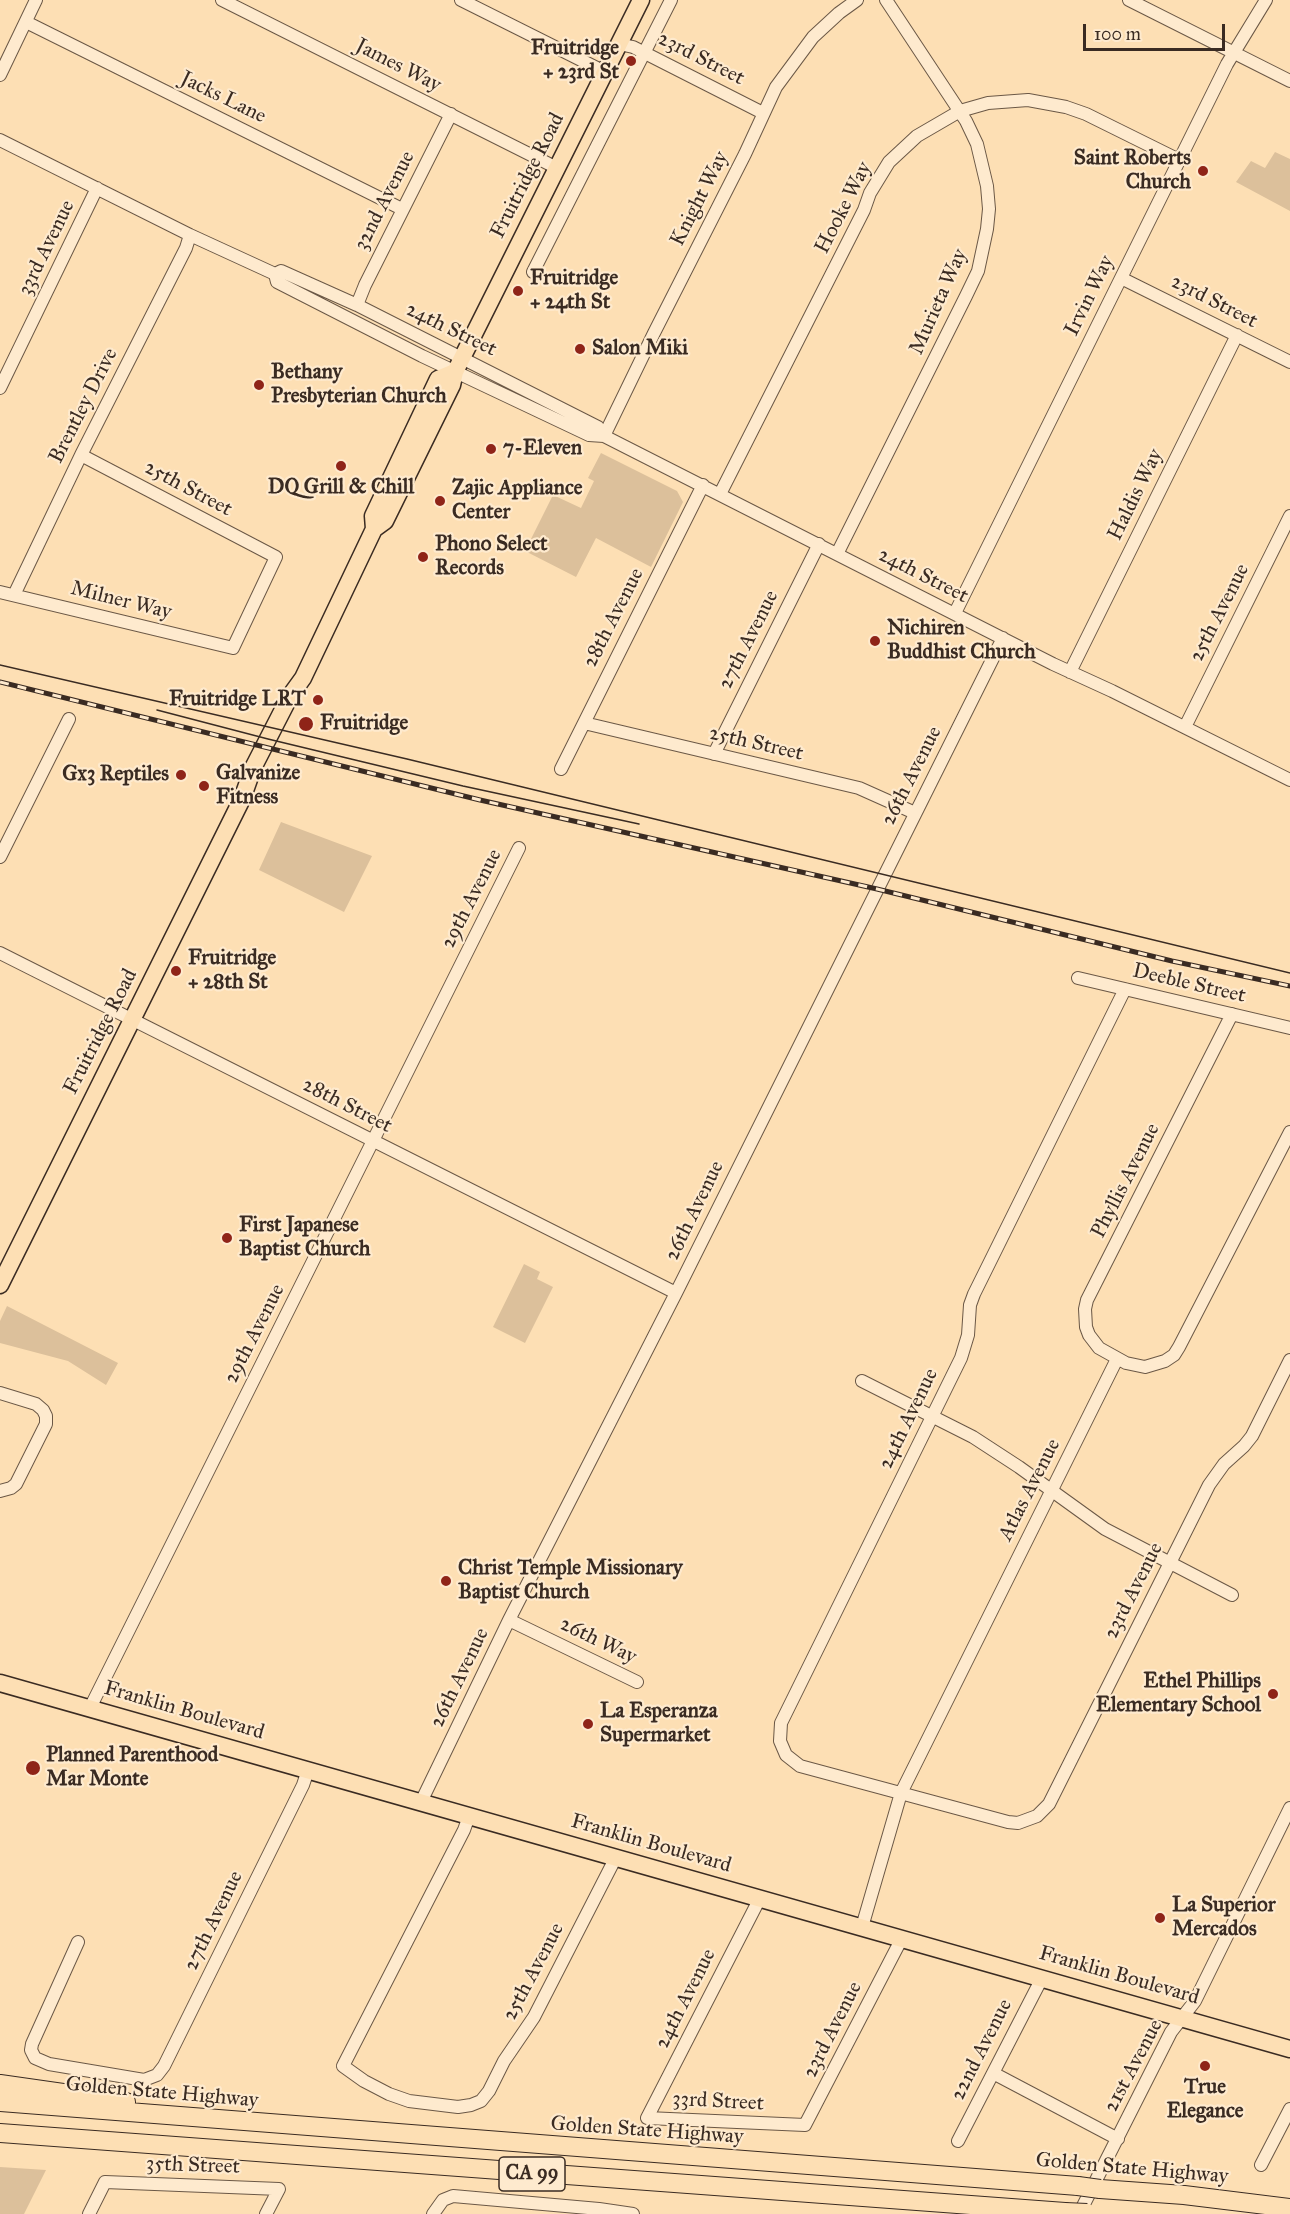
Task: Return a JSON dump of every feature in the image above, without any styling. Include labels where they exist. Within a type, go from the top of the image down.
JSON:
[{"type":"highway","points":[[0,2084],[112,2099],[231,2121]]},
{"type":"highway","name":"Golden State Highway","points":[[0,2102],[1078,2186],[1184,2195],[1290,2208]]},
{"type":"highway","name":"CA 99","points":[[0,2133],[1082,2213]]},
{"type":"highway","points":[[0,2142],[95,2141]]},
{"type":"main road","name":"Fruitridge Road","points":[[0,1285],[242,799],[253,768],[290,696],[303,678],[374,530],[373,516],[438,379],[459,365],[641,0]]},
{"type":"main road","name":"Franklin Boulevard","points":[[0,1683],[1290,2049]]},
{"type":"street","points":[[0,75],[36,0]]},
{"type":"street","name":"James Way","points":[[222,0],[557,168]]},
{"type":"street","points":[[461,0],[605,72]]},
{"type":"street","points":[[533,272],[671,0]]},
{"type":"street","name":"Knight Way","points":[[604,436],[745,154],[776,87],[804,47],[825,25],[857,0]]},
{"type":"street","name":"Murieta Way","points":[[837,554],[966,296],[983,252],[989,209],[987,186],[977,144],[960,111],[886,0]]},
{"type":"street","points":[[1128,0],[1290,81]]},
{"type":"street","name":"Irvin Way","points":[[955,614],[1233,53],[1266,0]]},
{"type":"street","name":"Jacks Lane","points":[[26,22],[402,209]]},
{"type":"street","name":"23rd Street","points":[[619,44],[645,52],[763,113]]},
{"type":"street","name":"Hooke Way","points":[[720,494],[878,179],[895,156],[916,136],[960,111],[988,103],[1037,101],[1086,114],[1179,160]]},
{"type":"street","name":"32nd Avenue","points":[[357,305],[402,209],[451,114]]},
{"type":"street","name":"24th Street","points":[[1,143],[275,274]]},
{"type":"street","name":"33rd Avenue","points":[[0,388],[97,188]]},
{"type":"street","name":"Brentley Drive","points":[[14,595],[81,455],[186,248],[190,235]]},
{"type":"street","name":"24th Street","points":[[275,274],[281,271],[357,305],[459,365],[589,435],[604,436],[1070,672],[1290,780]]},
{"type":"street","name":"24th Street","points":[[275,274],[277,282],[459,365]]},
{"type":"street","name":"23rd Street","points":[[1121,278],[1290,362]]},
{"type":"street","name":"Haldis Way","points":[[1070,672],[1237,335]]},
{"type":"street","name":"25th Street","points":[[81,455],[276,557],[233,648]]},
{"type":"street","name":"28th Avenue","points":[[561,769],[703,485]]},
{"type":"street","name":"25th Avenue","points":[[1185,727],[1290,516]]},
{"type":"street","name":"27th Avenue","points":[[714,754],[819,544]]},
{"type":"street","name":"Milner Way","points":[[0,592],[233,648]]},
{"type":"street","name":"26th Avenue","points":[[421,1802],[509,1620],[676,1293],[1003,638]]},
{"type":"street","points":[[0,857],[69,719]]},
{"type":"street","name":"25th Street","points":[[584,723],[859,788],[915,813]]},
{"type":"street","name":"29th Avenue","points":[[90,1708],[519,848]]},
{"type":"street","name":"28th Street","points":[[0,953],[676,1293]]},
{"type":"street","name":"Deeble Street","points":[[1078,978],[1290,1028]]},
{"type":"street","name":"24th Avenue","points":[[901,1793],[800,1766],[786,1755],[780,1742],[780,1723],[965,1348],[970,1305],[974,1294],[1125,989]]},
{"type":"street","name":"Phyllis Avenue","points":[[1117,1359],[1099,1348],[1089,1335],[1084,1318],[1087,1300],[1232,1014]]},
{"type":"street","points":[[1117,1359],[1134,1366],[1154,1366],[1165,1362],[1179,1347],[1290,1132]]},
{"type":"street","name":"Atlas Avenue","points":[[862,1927],[901,1793],[1117,1359]]},
{"type":"street","name":"23rd Avenue","points":[[901,1793],[1008,1822],[1029,1820],[1044,1810],[1215,1475],[1252,1436],[1290,1360]]},
{"type":"street","points":[[862,1381],[932,1416],[996,1452],[1105,1529],[1232,1595]]},
{"type":"street","points":[[0,1393],[36,1404],[46,1416],[46,1424],[16,1484],[0,1491]]},
{"type":"street","name":"26th Way","points":[[509,1620],[637,1682]]},
{"type":"street","name":"27th Avenue","points":[[78,1942],[32,2044],[35,2058],[49,2064],[144,2080],[157,2075],[164,2066],[303,1785],[308,1770]]},
{"type":"street","name":"21st Avenue","points":[[1082,2213],[1171,2032],[1195,2001],[1290,1808]]},
{"type":"street","name":"25th Avenue","points":[[469,1816],[459,1840],[343,2066],[364,2081],[409,2101],[458,2107],[471,2106],[481,2101],[489,2091],[504,2061],[534,2017],[616,1857]]},
{"type":"street","name":"24th Avenue","points":[[647,2118],[760,1898]]},
{"type":"street","name":"23rd Avenue","points":[[788,2125],[805,2125],[902,1938]]},
{"type":"street","name":"22nd Avenue","points":[[958,2141],[1042,1978]]},
{"type":"street","points":[[993,2073],[1118,2139]]},
{"type":"street","points":[[1262,2165],[1290,2109]]},
{"type":"street","name":"33rd Street","points":[[647,2118],[788,2125]]},
{"type":"street","name":"35th Street","points":[[89,2214],[105,2182],[279,2189],[266,2214]]},
{"type":"street","points":[[432,2214],[443,2200],[453,2196],[633,2214]]},
{"type":"shaded area","points":[[1275,152],[1290,159],[1290,211],[1236,182],[1251,161],[1265,168]]},
{"type":"shaded area","points":[[601,453],[677,491],[683,502],[651,567],[596,538],[576,577],[525,551],[553,495],[581,508],[594,481],[588,478]]},
{"type":"shaded area","points":[[281,822],[372,856],[344,912],[259,870]]},
{"type":"shaded area","points":[[524,1264],[540,1272],[537,1279],[553,1287],[525,1343],[493,1327]]},
{"type":"shaded area","points":[[7,1306],[118,1363],[106,1385],[68,1361],[0,1343],[0,1321]]},
{"type":"shaded area","points":[[0,2167],[46,2170],[24,2214],[0,2214]]},
{"type":"tram line","points":[[0,665],[407,759],[1290,973]]},
{"type":"tram line","points":[[157,710],[463,786],[639,824]]},
{"type":"railway","points":[[0,682],[480,800],[877,889],[1172,961],[1290,986]]},
{"type":"place","name":"Fruitridge + 23rd St","points":[[631,61]]},
{"type":"place","name":"Saint Roberts Church","points":[[1203,171]]},
{"type":"place","name":"Fruitridge + 24th St","points":[[518,291]]},
{"type":"place","name":"Salon Miki","points":[[580,349]]},
{"type":"place","name":"Bethany Presbyterian Church","points":[[259,385]]},
{"type":"place","name":"7-Eleven","points":[[491,449]]},
{"type":"place","name":"DQ Grill & Chill","points":[[341,466]]},
{"type":"place","name":"Zajic Appliance Center","points":[[440,501]]},
{"type":"place","name":"Phono Select Records","points":[[423,557]]},
{"type":"place","name":"Nichiren Buddhist Church","points":[[875,641]]},
{"type":"place","name":"Fruitridge LRT","points":[[318,700]]},
{"type":"place","name":"Fruitridge","points":[[306,724]]},
{"type":"place","name":"Gx3 Reptiles","points":[[181,775]]},
{"type":"place","name":"Galvanize Fitness","points":[[204,786]]},
{"type":"place","name":"Fruitridge + 28th St","points":[[176,971]]},
{"type":"place","name":"First Japanese Baptist Church","points":[[227,1238]]},
{"type":"place","name":"Christ Temple Missionary Baptist Church","points":[[446,1581]]},
{"type":"place","name":"Ethel Phillips Elementary School","points":[[1273,1694]]},
{"type":"place","name":"La Esperanza Supermarket","points":[[588,1724]]},
{"type":"place","name":"Planned Parenthood Mar Monte","points":[[33,1768]]},
{"type":"place","name":"La Superior Mercados","points":[[1160,1918]]},
{"type":"place","name":"True Elegance","points":[[1205,2066]]}]
